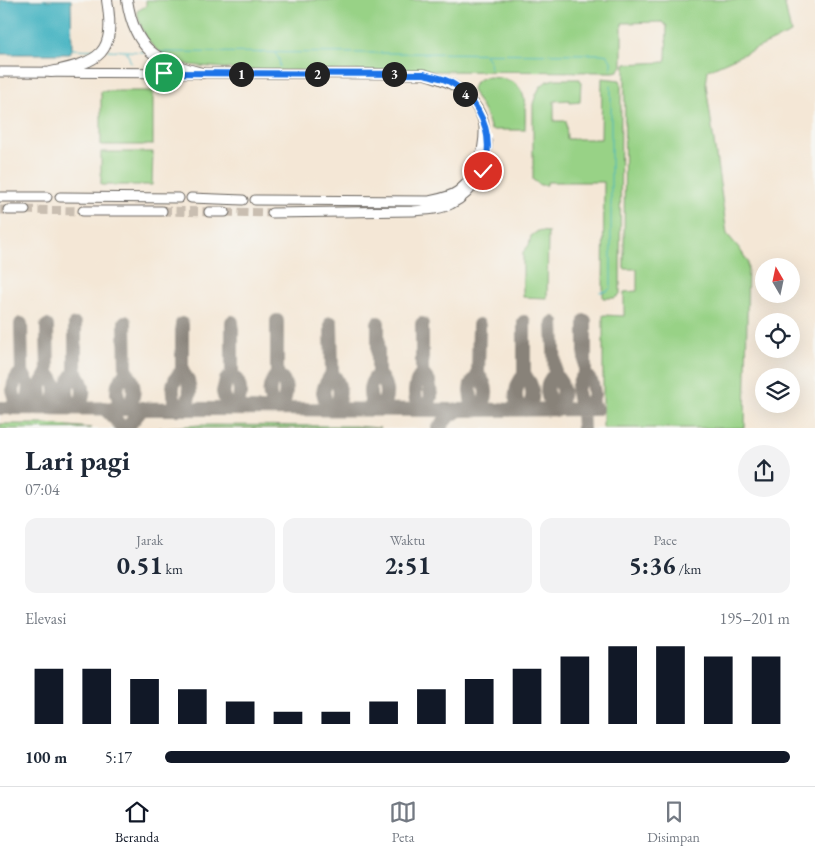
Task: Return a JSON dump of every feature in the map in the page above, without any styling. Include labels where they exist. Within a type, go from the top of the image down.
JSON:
[{"type":"highway","points":[[51,72],[80,66],[93,60],[107,45],[109,22],[107,0]]},
{"type":"highway","points":[[109,22],[112,0]]},
{"type":"highway","points":[[127,0],[137,32],[154,56],[178,67],[202,73]]},
{"type":"street","points":[[0,72],[424,74],[445,80],[466,95],[476,106],[487,140],[487,155],[483,171],[473,186],[450,205],[413,211],[272,213]]},
{"type":"street","points":[[256,200],[429,201],[443,198],[456,193],[468,182],[477,168],[481,154],[484,126]]},
{"type":"street","points":[[60,196],[179,198]]},
{"type":"street","points":[[0,197],[48,197]]},
{"type":"street","points":[[192,198],[243,200]]},
{"type":"street","points":[[393,201],[413,211]]},
{"type":"street","points":[[8,210],[25,210]]},
{"type":"street","points":[[83,211],[162,212]]},
{"type":"street","points":[[209,212],[225,212]]},
{"type":"green space","points":[[146,0],[784,0],[791,33],[708,70],[706,85],[727,234],[748,262],[745,428],[603,428],[603,315],[624,316],[624,292],[637,291],[637,269],[624,269],[625,64],[665,62],[667,26],[662,22],[622,23],[622,66],[618,71],[614,72],[237,70],[188,65],[160,52],[145,35],[139,20],[137,11],[146,6]]},
{"type":"green space","points":[[485,77],[509,80],[521,90],[525,107],[525,130],[491,130],[487,117],[472,90],[476,82]]},
{"type":"green space","points":[[602,78],[620,80],[621,83],[620,294],[615,298],[603,298],[604,182],[547,182],[547,185],[540,185],[533,180],[533,104],[540,87],[547,81],[555,79],[580,79],[580,102],[570,103],[570,100],[554,101],[554,121],[566,121],[567,139],[601,139]]},
{"type":"green space","points":[[101,91],[153,91],[153,145],[101,145]]},
{"type":"green space","points":[[101,152],[153,152],[152,185],[101,185]]},
{"type":"green space","points":[[538,231],[548,232],[547,298],[523,297],[523,252],[529,245],[531,236]]},
{"type":"green space","points":[[0,424],[45,424],[92,428],[0,428]]},
{"type":"green space","points":[[200,425],[355,426],[380,428],[159,428]]},
{"type":"water","points":[[0,0],[71,0],[72,49],[70,54],[0,54]]},
{"type":"waterway","points":[[72,49],[96,50]]},
{"type":"waterway","points":[[108,50],[144,52]]},
{"type":"waterway","points":[[127,52],[131,63]]},
{"type":"waterway","points":[[160,52],[602,54],[607,55],[611,61],[611,69]]},
{"type":"waterway","points":[[275,53],[279,59],[280,67]]},
{"type":"waterway","points":[[485,55],[489,60],[490,68]]},
{"type":"waterway","points":[[600,292],[608,291],[611,287],[611,85]]},
{"type":"taxiway","points":[[275,408],[270,395],[270,386],[277,374],[277,321]]},
{"type":"taxiway","points":[[585,321],[585,374],[592,383],[594,394],[588,410]]},
{"type":"taxiway","points":[[124,408],[119,401],[117,393],[118,384],[126,371],[125,322]]},
{"type":"taxiway","points":[[229,408],[223,392],[226,380],[232,374],[232,322]]},
{"type":"taxiway","points":[[524,322],[524,375],[532,388],[531,402],[525,410],[520,407],[516,398],[517,388],[524,375]]},
{"type":"taxiway","points":[[329,409],[323,392],[332,373],[331,323]]},
{"type":"taxiway","points":[[378,323],[378,374],[384,382],[386,391],[385,400],[380,409]]},
{"type":"taxiway","points":[[553,323],[555,374],[561,383],[563,391],[557,410],[550,402],[547,392],[551,378],[555,374]]},
{"type":"taxiway","points":[[21,324],[22,372],[30,387],[25,408]]},
{"type":"taxiway","points":[[182,324],[182,371],[188,380],[190,392],[184,408]]},
{"type":"taxiway","points":[[422,324],[422,373],[429,382],[431,396],[424,410]]},
{"type":"taxiway","points":[[75,325],[75,372],[81,381],[83,390],[82,399],[77,408]]},
{"type":"taxiway","points":[[478,375],[482,379],[486,393],[484,402],[477,410],[472,404],[470,391],[471,384],[478,375],[479,325]]},
{"type":"taxiway","points":[[46,408],[41,399],[40,387],[48,373],[47,326]]},
{"type":"taxiway","points":[[126,371],[132,380],[134,389],[128,408]]},
{"type":"taxiway","points":[[180,408],[174,399],[173,384],[182,371]]},
{"type":"taxiway","points":[[20,408],[15,399],[13,389],[15,380],[22,372]]},
{"type":"taxiway","points":[[73,408],[68,399],[67,390],[69,381],[75,372]]},
{"type":"taxiway","points":[[48,373],[56,386],[55,398],[51,408]]},
{"type":"taxiway","points":[[332,373],[338,382],[340,390],[336,409]]},
{"type":"taxiway","points":[[420,410],[415,391],[422,373]]},
{"type":"taxiway","points":[[232,374],[238,382],[240,390],[239,399],[234,408]]},
{"type":"taxiway","points":[[277,374],[284,381],[286,390],[281,408]]},
{"type":"taxiway","points":[[375,409],[371,400],[370,386],[378,374]]},
{"type":"taxiway","points":[[585,374],[581,378],[577,392],[579,401],[585,410]]},
{"type":"taxiway","points":[[0,408],[459,410]]},
{"type":"taxiway","points":[[104,408],[121,428]]},
{"type":"taxiway","points":[[127,428],[143,408]]},
{"type":"taxiway","points":[[439,428],[448,417],[459,410],[596,409]]},
{"type":"taxiway","points":[[582,410],[583,428]]},
{"type":"tunnel","points":[[0,210],[8,210]]},
{"type":"tunnel","points":[[25,210],[83,211]]},
{"type":"tunnel","points":[[162,211],[209,212]]},
{"type":"tunnel","points":[[225,212],[272,213]]},
{"type":"route","points":[[164,73],[424,74],[445,80],[466,95],[476,106],[487,140],[487,155],[483,171]]}]
